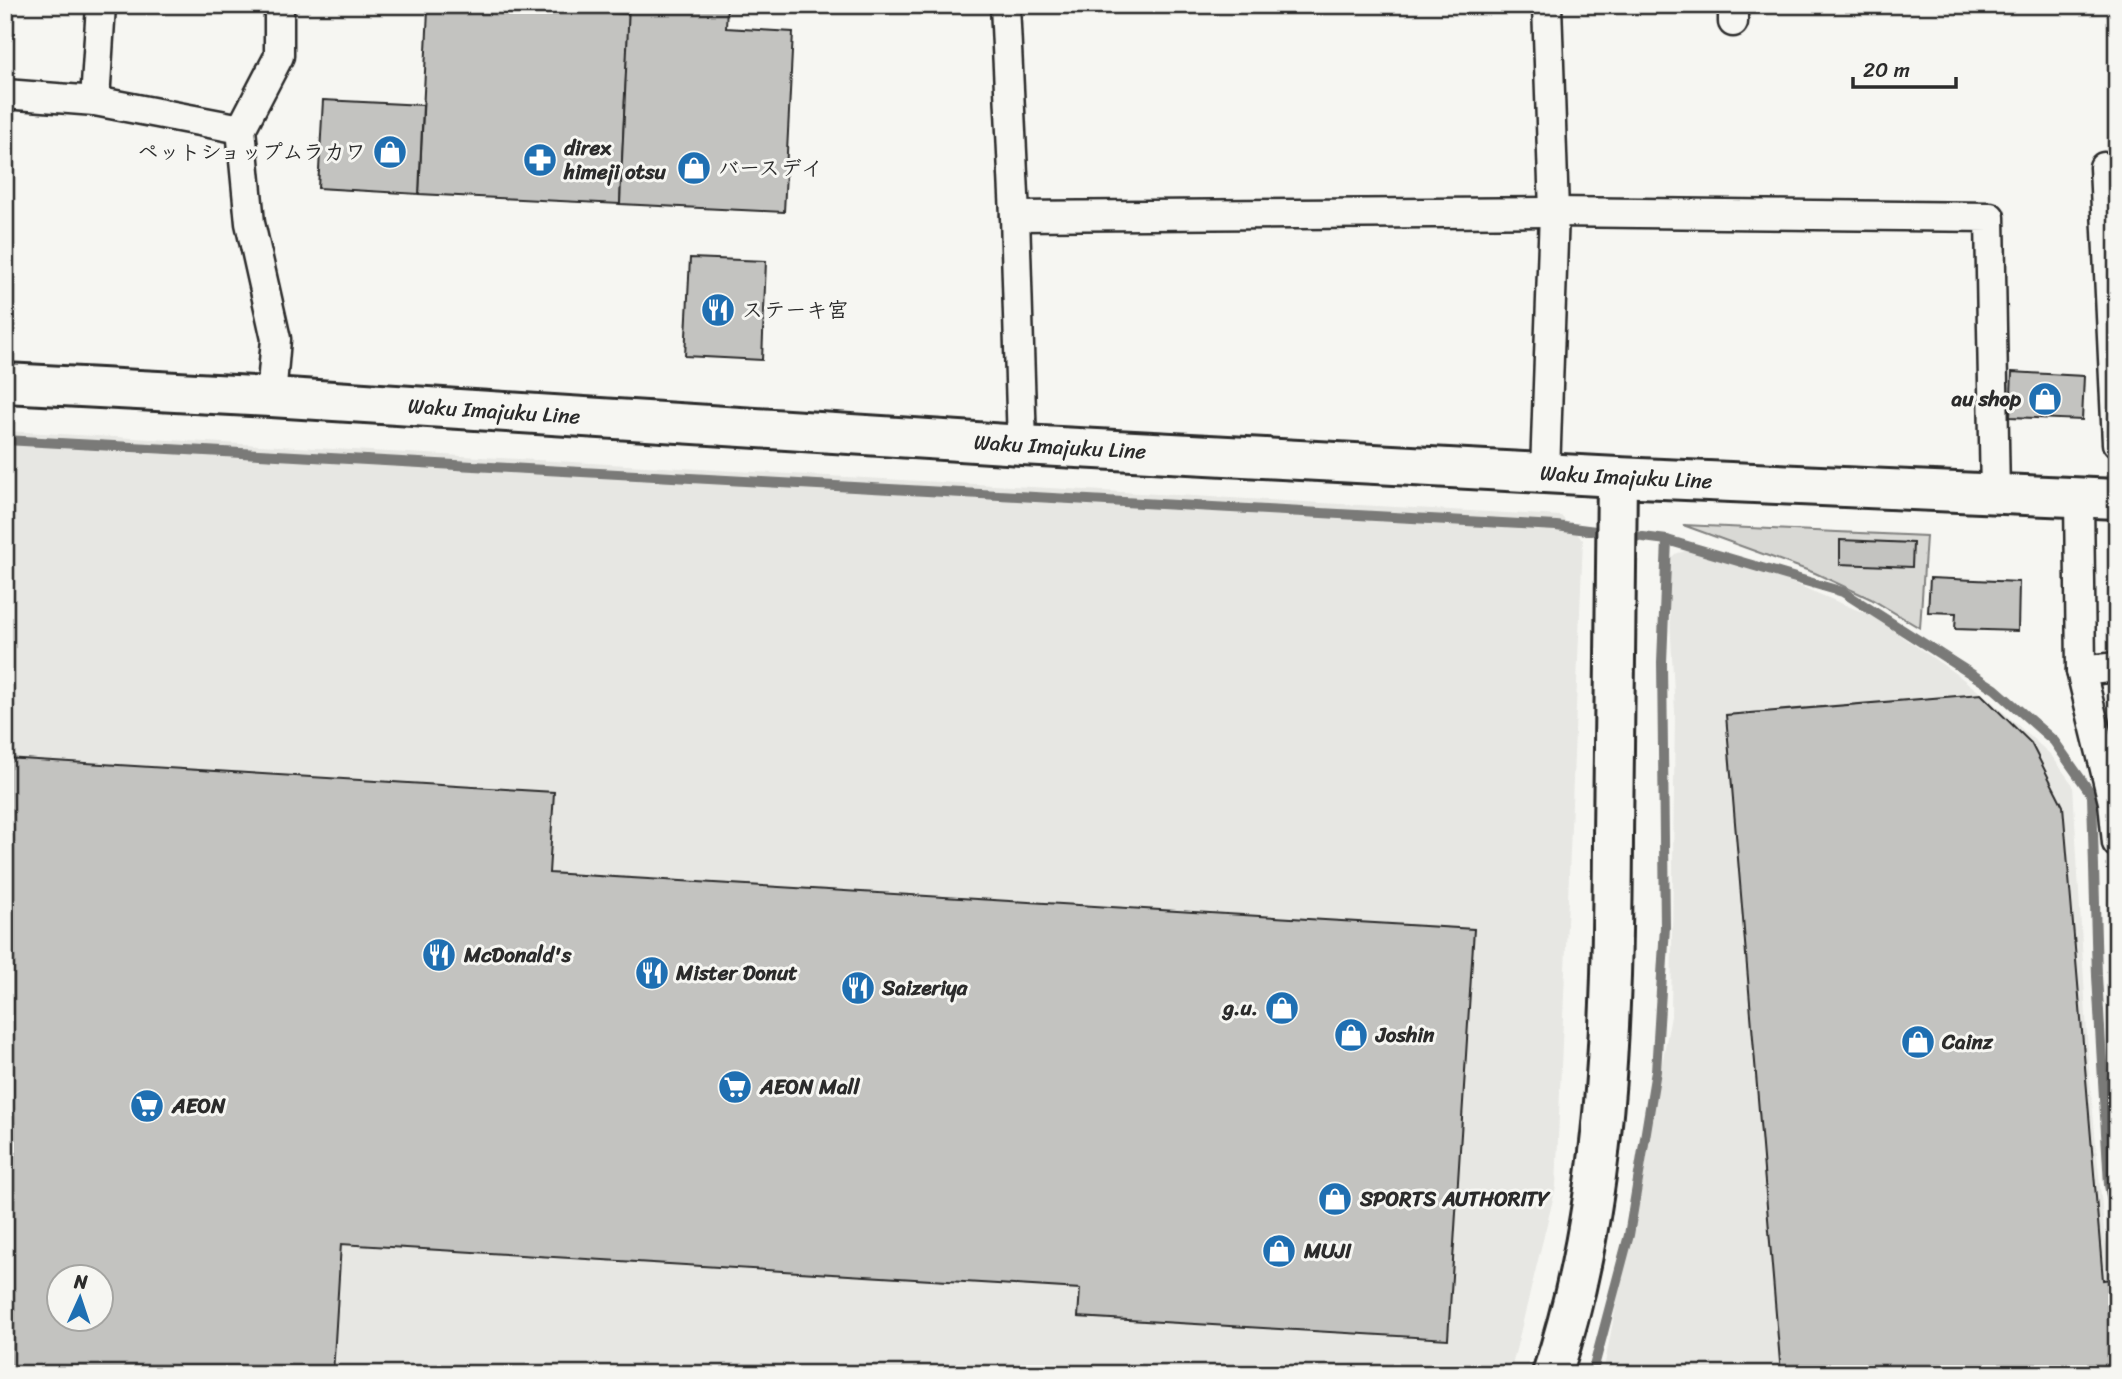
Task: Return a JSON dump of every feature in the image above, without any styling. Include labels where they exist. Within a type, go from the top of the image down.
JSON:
[{"type":"main road","name":"Waku Imajuku Line","points":[[5,383],[271,397],[1022,446],[1616,477],[2117,499]]},
{"type":"main road","points":[[1552,1374],[1583,1259],[1594,1185],[1610,1020],[1616,477]]},
{"type":"street","points":[[95,101],[101,5]]},
{"type":"street","points":[[271,397],[276,339],[250,223],[241,129],[279,56],[279,5]]},
{"type":"street","points":[[1005,5],[1016,216],[1022,446]]},
{"type":"street","points":[[1545,472],[1554,212],[1547,5]]},
{"type":"street","points":[[5,94],[95,101],[241,129]]},
{"type":"street","points":[[2104,167],[2117,443]]},
{"type":"street","points":[[1016,216],[1554,212],[1990,217],[1995,495]]},
{"type":"street","points":[[2079,497],[2081,671],[2113,802],[2117,843]]},
{"type":"street","points":[[2081,671],[2117,667]]},
{"type":"shaded area","points":[[5,431],[1561,516],[1583,540],[1556,1187],[1510,1374],[5,1374]]},
{"type":"shaded area","points":[[1683,525],[1926,536],[1920,628],[1871,599],[1815,573]]},
{"type":"shaded area","name":"Cainz","points":[[1688,550],[1764,571],[1874,617],[1992,702],[2051,755],[2073,785],[2089,1070],[2105,1239],[2117,1271],[2117,1374],[1603,1374],[1671,1016],[1675,712],[1667,562],[1675,554]]},
{"type":"building","points":[[444,5],[629,14],[620,204],[419,194],[428,10],[444,11]]},
{"type":"building","points":[[629,5],[727,5],[726,28],[793,32],[784,212],[620,204]]},
{"type":"building","points":[[323,100],[423,105],[419,194],[318,188]]},
{"type":"building","points":[[690,258],[766,261],[762,360],[685,356]]},
{"type":"building","points":[[2012,372],[2084,376],[2082,420],[2010,417]]},
{"type":"building","points":[[1840,540],[1913,543],[1912,567],[1840,564]]},
{"type":"building","points":[[1930,578],[2019,582],[2018,631],[1955,629],[1956,613],[1928,612]]},
{"type":"building","name":"Cainz","points":[[1981,694],[2031,743],[2063,806],[2103,1280],[2117,1278],[2117,1374],[2074,1374],[2073,1367],[1992,1374],[1781,1374],[1726,715]]},
{"type":"building","name":"AEON Mall","points":[[5,758],[554,792],[549,873],[1474,929],[1448,1339],[1078,1317],[1080,1289],[341,1244],[333,1374],[5,1374]]},
{"type":"waterway","points":[[5,440],[1556,526],[1667,540],[1843,592],[1995,689],[2054,741],[2092,795],[2097,976],[2109,1185],[2117,1227]]},
{"type":"waterway","points":[[1592,1374],[1629,1235],[1656,1071],[1665,927],[1662,662],[1667,540]]},
{"type":"place","name":"ペットショップムラカワ","points":[[390,152]]},
{"type":"place","name":"direx himeji otsu","points":[[540,160]]},
{"type":"place","name":"バースデイ","points":[[694,168]]},
{"type":"place","name":"ステーキ宮","points":[[718,310]]},
{"type":"place","name":"au shop","points":[[2045,399]]},
{"type":"place","name":"McDonald's","points":[[439,955]]},
{"type":"place","name":"Mister Donut","points":[[652,973]]},
{"type":"place","name":"Saizeriya","points":[[858,988]]},
{"type":"place","name":"g.u.","points":[[1282,1008]]},
{"type":"place","name":"Joshin","points":[[1351,1035]]},
{"type":"place","name":"Cainz","points":[[1918,1042]]},
{"type":"place","name":"AEON Mall","points":[[735,1087]]},
{"type":"place","name":"AEON","points":[[147,1106]]},
{"type":"place","name":"SPORTS AUTHORITY","points":[[1335,1199]]},
{"type":"place","name":"MUJI","points":[[1279,1251]]}]
